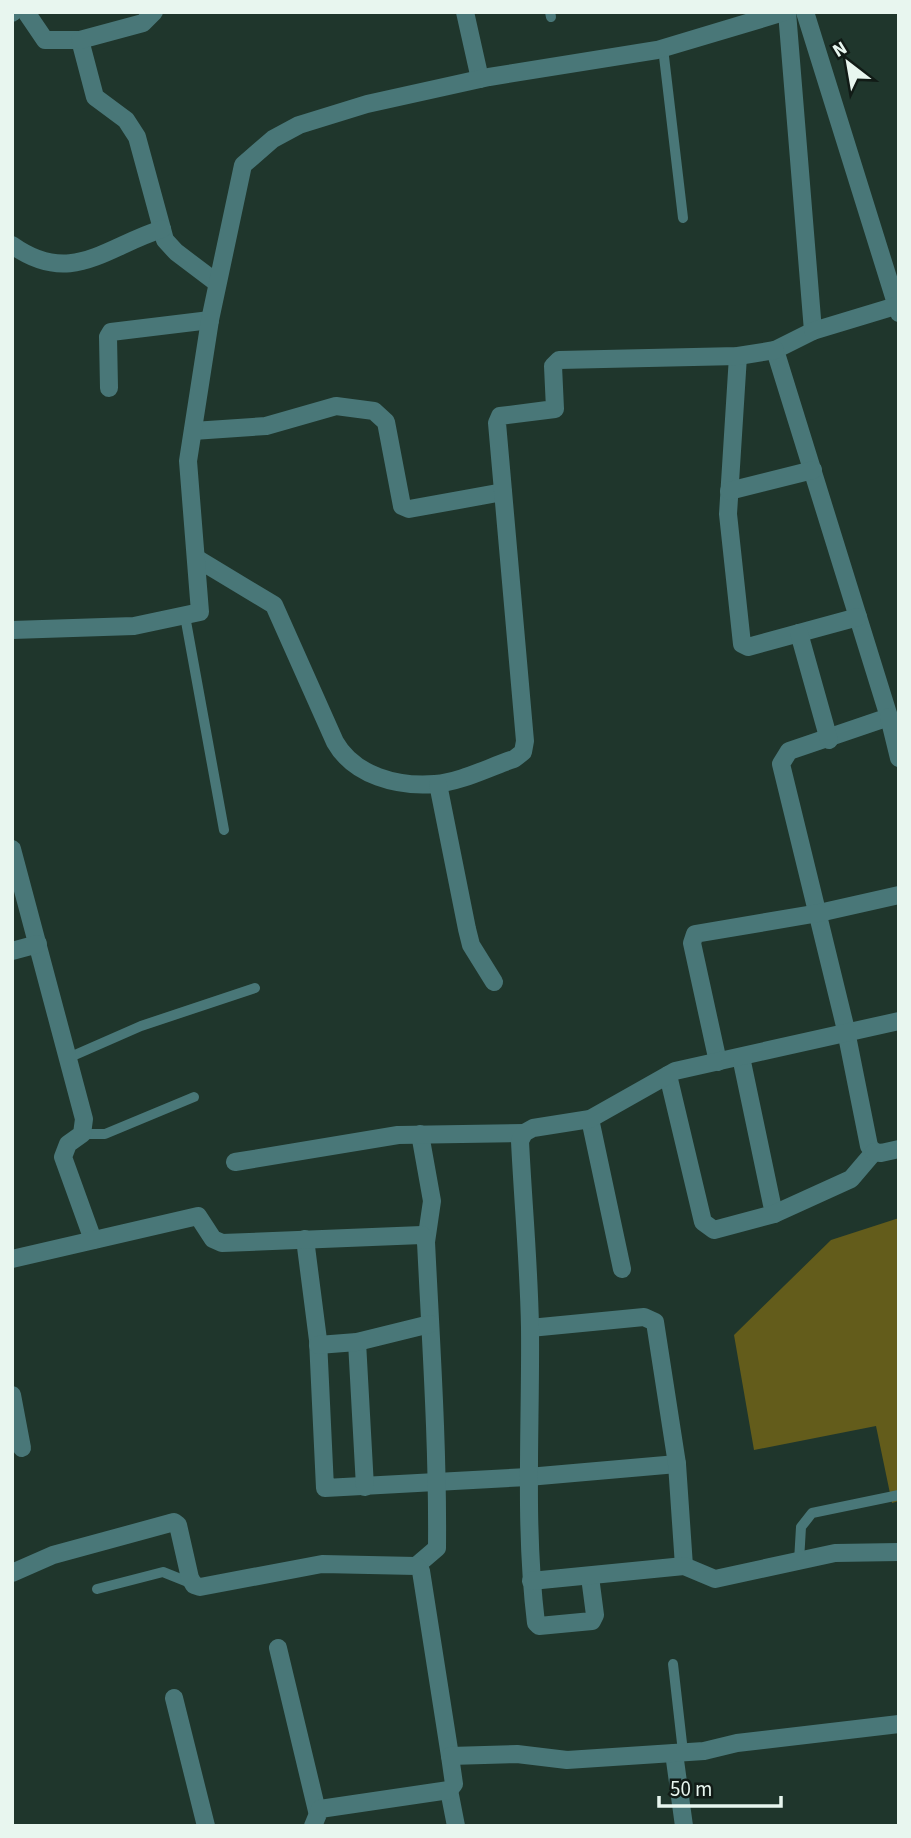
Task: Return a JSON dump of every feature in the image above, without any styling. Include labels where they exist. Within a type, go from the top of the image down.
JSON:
[{"type":"street","points":[[26,12],[45,40],[80,40],[143,23],[154,12]]},
{"type":"street","points":[[466,12],[480,79]]},
{"type":"street","points":[[12,630],[134,626],[200,612],[188,461],[217,283],[243,165],[255,153],[299,125],[367,104],[480,79],[663,48],[785,12],[813,331]]},
{"type":"street","points":[[196,558],[274,604],[344,758],[362,771],[413,784],[438,784],[514,759],[523,752],[525,741],[497,423],[500,416],[555,409],[554,366],[559,360],[738,356],[775,350],[813,331],[898,308],[805,12]]},
{"type":"street","points":[[80,40],[95,97],[126,120],[137,137],[169,246],[217,283]]},
{"type":"street","points":[[12,245],[42,262],[78,263],[162,229]]},
{"type":"street","points":[[109,388],[108,337],[111,332],[210,320]]},
{"type":"street","points":[[775,350],[858,617],[891,707],[899,758]]},
{"type":"street","points":[[738,356],[728,514],[744,647],[858,617]]},
{"type":"street","points":[[193,431],[266,426],[336,406],[374,411],[386,422],[402,506],[409,509],[503,492]]},
{"type":"street","points":[[729,492],[813,470]]},
{"type":"street","points":[[799,633],[829,740]]},
{"type":"street","points":[[891,707],[829,740],[789,751],[780,764],[818,913],[869,1146],[874,1152],[881,1153],[899,1149]]},
{"type":"street","points":[[438,784],[469,937],[494,982]]},
{"type":"street","points":[[12,849],[84,1119],[82,1134],[68,1144],[63,1157],[93,1240]]},
{"type":"street","points":[[718,1062],[692,943],[695,934],[818,913],[899,895]]},
{"type":"street","points":[[12,951],[38,944]]},
{"type":"street","points":[[235,1162],[421,1134],[524,1133],[533,1128],[590,1119],[668,1075],[899,1021]]},
{"type":"street","points":[[741,1057],[774,1214]]},
{"type":"street","points":[[668,1075],[704,1222],[714,1230],[774,1214],[852,1179],[874,1152]]},
{"type":"street","points":[[590,1119],[622,1269]]},
{"type":"street","points":[[524,1133],[520,1141],[530,1328],[527,1477],[531,1581],[536,1623],[539,1626],[587,1624],[595,1615],[590,1577]]},
{"type":"street","points":[[12,1573],[52,1555],[174,1522],[178,1525],[194,1585],[211,1585],[322,1564],[416,1566],[437,1548],[438,1483],[426,1241],[432,1201],[421,1134]]},
{"type":"street","points":[[12,1259],[198,1216],[217,1242],[414,1234],[422,1235],[426,1241]]},
{"type":"street","points":[[305,1239],[318,1345],[323,1484],[330,1489],[527,1477],[677,1464]]},
{"type":"street","points":[[530,1328],[644,1317],[655,1322],[677,1464],[684,1566]]},
{"type":"street","points":[[318,1345],[358,1342],[430,1324]]},
{"type":"street","points":[[358,1342],[365,1487]]},
{"type":"street","points":[[12,1395],[22,1448]]},
{"type":"street","points":[[531,1581],[684,1566],[715,1579],[835,1553],[899,1552]]},
{"type":"street","points":[[278,1648],[315,1819],[449,1790],[454,1784],[450,1756],[421,1571],[416,1566]]},
{"type":"street","points":[[174,1698],[206,1826]]},
{"type":"street","points":[[450,1756],[517,1754],[567,1760],[678,1752],[899,1724]]},
{"type":"street","points":[[678,1752],[684,1826]]},
{"type":"street","points":[[449,1790],[456,1826]]},
{"type":"lane","points":[[663,48],[682,218]]},
{"type":"lane","points":[[185,616],[224,830]]},
{"type":"lane","points":[[68,1058],[141,1026],[255,988]]},
{"type":"lane","points":[[82,1134],[105,1134],[194,1097]]},
{"type":"lane","points":[[799,1561],[801,1527],[812,1513],[899,1494]]},
{"type":"lane","points":[[97,1589],[163,1572],[194,1585]]},
{"type":"lane","points":[[673,1664],[678,1752]]},
{"type":"shaded area","points":[[899,1218],[899,1501],[892,1503],[876,1426],[754,1450],[734,1335],[831,1240]]}]
